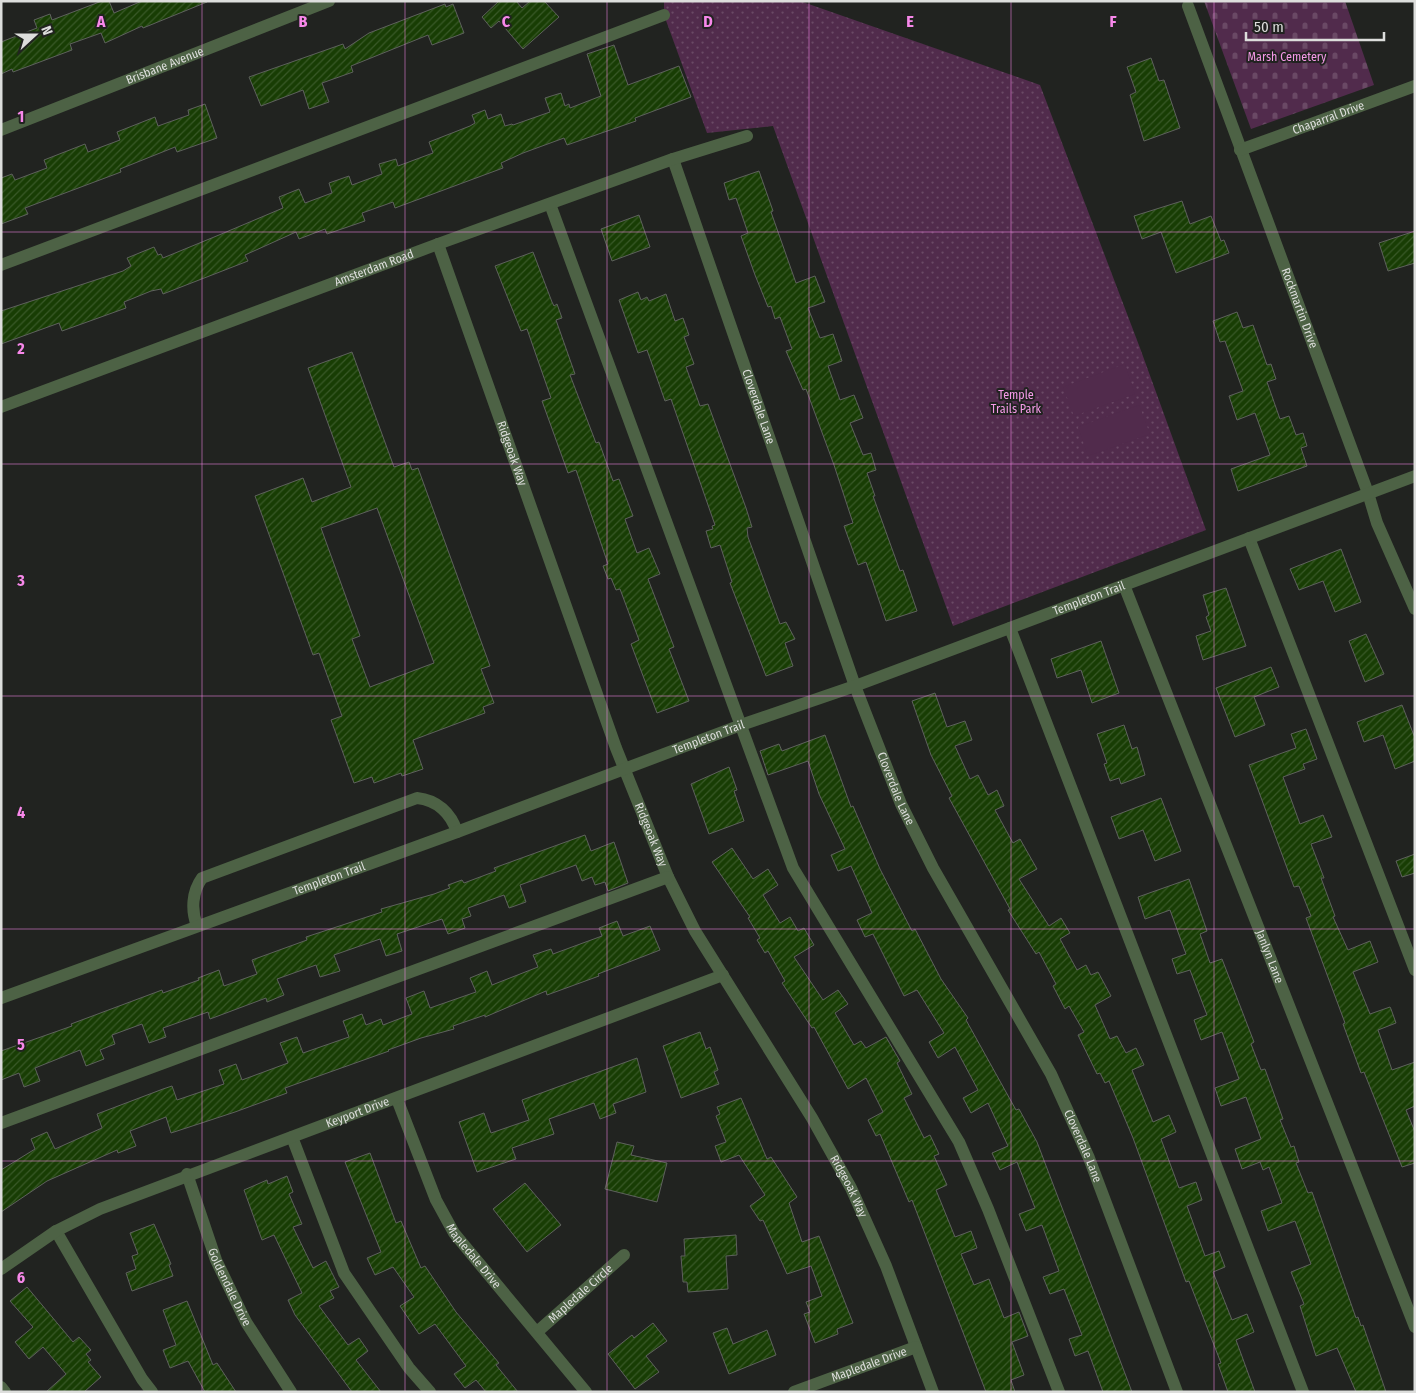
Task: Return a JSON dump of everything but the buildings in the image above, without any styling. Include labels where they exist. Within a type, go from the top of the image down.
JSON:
[{"type":"street","name":"Brisbane Avenue","points":[[1,130],[329,1]]},
{"type":"street","name":"Rockmartin Drive","points":[[1188,6],[1368,493],[1377,523],[1415,609]]},
{"type":"street","points":[[1,265],[664,15]]},
{"type":"street","name":"Chaparral Drive","points":[[1240,150],[1415,86]]},
{"type":"street","name":"Amsterdam Road","points":[[1,407],[438,244],[673,159],[747,136]]},
{"type":"street","name":"Cloverdale Lane","points":[[673,159],[855,686],[901,804],[933,868],[1051,1074],[1089,1158],[1178,1392]]},
{"type":"street","points":[[550,204],[793,868],[959,1142],[988,1209],[1059,1392]]},
{"type":"street","name":"Ridgeoak Way","points":[[438,244],[624,768],[668,877],[695,931],[812,1118],[852,1188],[886,1266],[933,1392]]},
{"type":"street","name":"Templeton Trail","points":[[1,998],[457,832],[624,768],[855,686],[1415,476]]},
{"type":"street","points":[[1249,538],[1415,970]]},
{"type":"street","name":"Janlyn Lane","points":[[1124,585],[1415,1327]]},
{"type":"street","points":[[1010,628],[1303,1392]]},
{"type":"street","points":[[197,926],[193,914],[195,888],[202,878],[417,798],[431,799],[453,818],[457,832]]},
{"type":"street","points":[[1,1123],[668,877]]},
{"type":"street","name":"Keyport Drive","points":[[1,1269],[56,1231],[100,1209],[188,1174],[396,1099],[723,975]]},
{"type":"street","name":"Mapledale Drive","points":[[396,1099],[436,1200],[454,1233],[586,1392]]},
{"type":"street","points":[[292,1137],[344,1273],[409,1368],[430,1392]]},
{"type":"street","name":"Goldendale Drive","points":[[188,1174],[221,1269],[246,1322],[290,1392]]},
{"type":"street","points":[[56,1231],[142,1379],[152,1392]]},
{"type":"street","name":"Mapledale Circle","points":[[537,1332],[624,1255]]},
{"type":"street","name":"Mapledale Drive","points":[[794,1392],[916,1347]]},
{"type":"street","points":[[1,1387],[5,1392]]},
{"type":"green space","name":"Temple Trails Park","points":[[664,1],[800,1],[1040,85],[1140,348],[1206,530],[953,626],[773,126],[707,133],[664,15]]},
{"type":"green space","name":"Marsh Cemetery","points":[[1204,1],[1345,1],[1374,85],[1251,129]]},
{"type":"green space","points":[[1125,364],[1135,394],[1074,416],[1063,387]]},
{"type":"green space","points":[[1139,405],[1150,434],[1088,456],[1078,427]]}]
